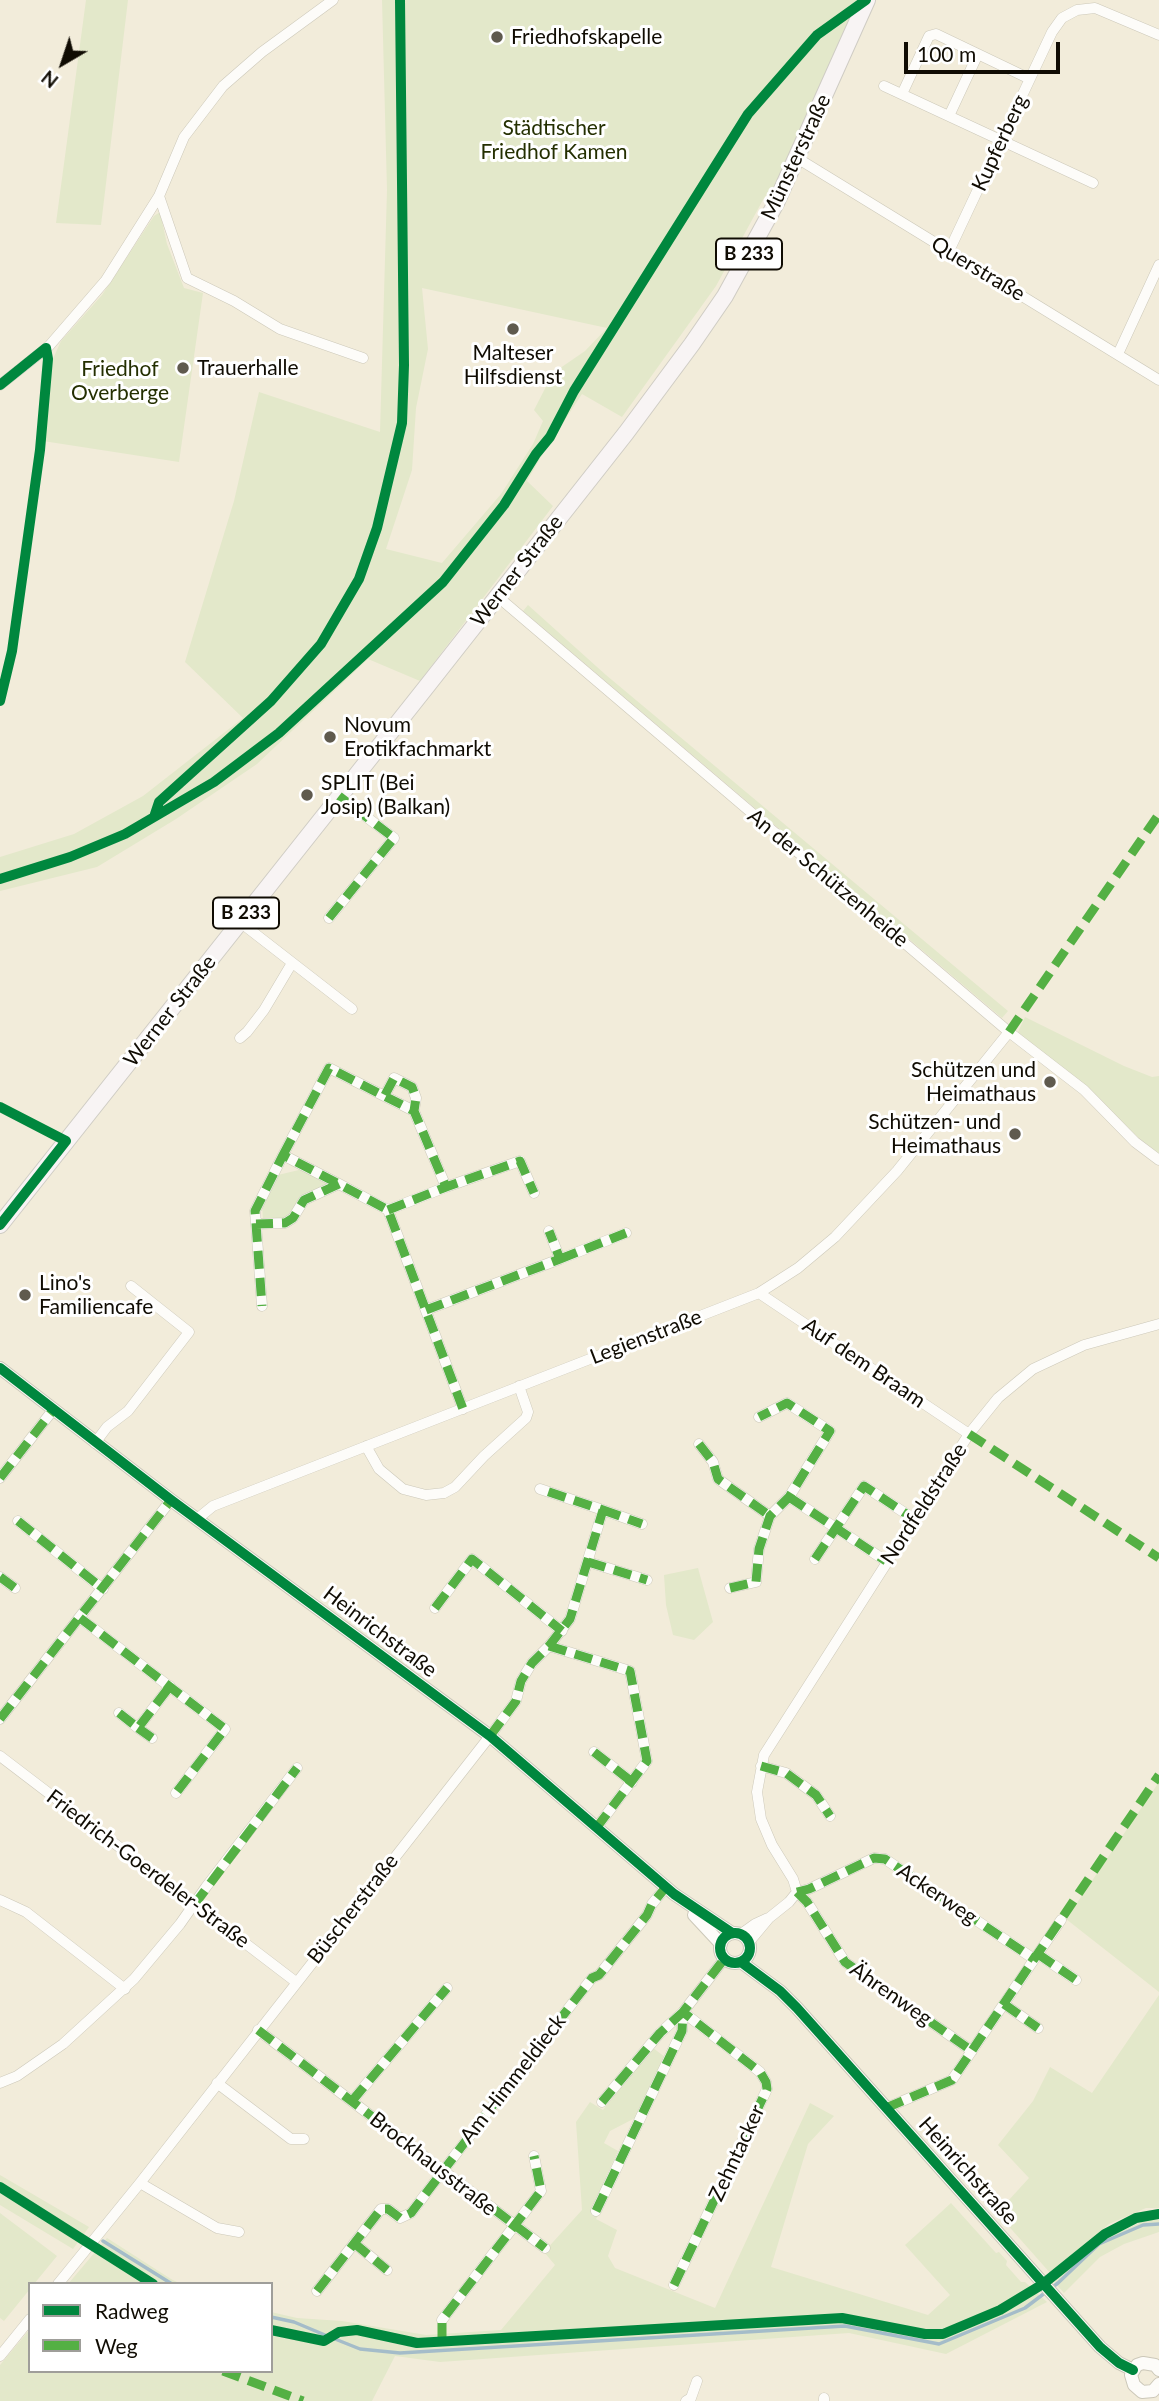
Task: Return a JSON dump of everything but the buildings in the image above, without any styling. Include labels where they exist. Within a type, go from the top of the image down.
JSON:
[{"type":"main road","name":"Münsterstraße","points":[[692,344],[752,249],[797,158],[867,0]]},
{"type":"main road","name":"Werner Straße","points":[[0,1225],[633,423],[692,344]]},
{"type":"street","points":[[0,385],[46,348],[88,303],[122,256],[159,196],[184,137],[223,86],[262,52],[333,0]]},
{"type":"street","name":"Kupferberg","points":[[949,251],[1057,23],[1077,10],[1095,8],[1159,35]]},
{"type":"street","points":[[902,94],[929,36],[936,34],[1030,79]]},
{"type":"street","points":[[949,116],[978,54]]},
{"type":"street","points":[[884,86],[1093,183]]},
{"type":"street","name":"Querstraße","points":[[797,158],[1159,380]]},
{"type":"street","points":[[159,196],[187,278],[234,301],[280,329],[363,358]]},
{"type":"street","points":[[1118,354],[1159,265]]},
{"type":"street","name":"An der Schützenheide","points":[[497,596],[1009,1032],[1084,1090],[1135,1142],[1159,1160]]},
{"type":"street","points":[[329,918],[394,838],[339,796]]},
{"type":"street","points":[[240,922],[352,1009]]},
{"type":"street","points":[[240,1038],[264,1010],[292,963]]},
{"type":"street","name":"Legienstraße","points":[[197,1519],[207,1508],[759,1293],[798,1268],[853,1218],[897,1171],[1009,1032]]},
{"type":"street","points":[[262,1306],[255,1211],[329,1068],[414,1111]]},
{"type":"street","points":[[385,1096],[394,1078],[412,1087],[416,1098],[414,1111],[446,1187]]},
{"type":"street","points":[[284,1155],[388,1210],[463,1409]]},
{"type":"street","points":[[388,1210],[520,1161],[534,1193]]},
{"type":"street","points":[[256,1224],[285,1223],[293,1218],[304,1200],[339,1184]]},
{"type":"street","points":[[549,1231],[560,1259]]},
{"type":"street","points":[[426,1310],[626,1233]]},
{"type":"street","points":[[95,1443],[107,1427],[128,1411],[188,1332],[131,1286]]},
{"type":"street","name":"Auf dem Braam","points":[[759,1293],[969,1434]]},
{"type":"street","name":"Nordfeldstraße","points":[[797,1892],[793,1879],[772,1845],[761,1819],[757,1792],[761,1766],[769,1743],[969,1434],[998,1398],[1033,1369],[1084,1345],[1159,1325]]},
{"type":"street","name":"Heinrichstraße","points":[[0,1368],[170,1500],[490,1737],[666,1887],[742,1945],[780,1991],[1100,2347],[1119,2363],[1133,2370]]},
{"type":"street","points":[[366,1446],[379,1469],[402,1489],[426,1496],[444,1493],[455,1487],[526,1418],[528,1412],[519,1386]]},
{"type":"street","points":[[730,1588],[756,1582],[759,1549],[770,1516],[789,1497],[830,1431],[787,1404],[759,1418]]},
{"type":"street","points":[[0,1478],[52,1410]]},
{"type":"street","points":[[699,1444],[713,1462],[718,1479],[770,1516]]},
{"type":"street","points":[[815,1559],[864,1486],[914,1519]]},
{"type":"street","points":[[540,1489],[642,1524]]},
{"type":"street","points":[[789,1497],[887,1561]]},
{"type":"street","points":[[0,1719],[170,1500]]},
{"type":"street","name":"Büscherstraße","points":[[60,2282],[516,1701],[521,1681],[532,1663],[570,1619],[603,1510]]},
{"type":"street","points":[[18,1521],[103,1589]]},
{"type":"street","points":[[435,1608],[472,1559],[562,1631]]},
{"type":"street","points":[[588,1562],[648,1580]]},
{"type":"street","points":[[0,1577],[15,1588]]},
{"type":"street","points":[[80,1618],[225,1728],[176,1793]]},
{"type":"street","points":[[549,1646],[631,1671],[647,1761],[597,1828]]},
{"type":"street","points":[[138,1728],[170,1686]]},
{"type":"street","points":[[119,1713],[152,1738]]},
{"type":"street","points":[[594,1752],[632,1782]]},
{"type":"street","name":"Friedrich-Goerdeler-Straße","points":[[0,1756],[296,1982]]},
{"type":"street","points":[[761,1766],[786,1773],[816,1796],[830,1816]]},
{"type":"street","points":[[0,2083],[17,2076],[55,2051],[125,1989],[164,1944],[297,1768]]},
{"type":"street","name":"Ackerweg","points":[[797,1892],[809,1889],[874,1858],[885,1859],[1036,1957]]},
{"type":"street","name":"Am Himmeldieck","points":[[317,2291],[381,2209],[388,2209],[400,2218],[408,2216],[497,2100],[508,2092],[592,1978],[598,1975],[647,1915],[666,1887]]},
{"type":"street","points":[[742,1945],[723,1939],[722,1954],[735,1963],[742,1945],[797,1892]]},
{"type":"street","name":"Ährenweg","points":[[797,1892],[807,1902],[845,1962],[972,2051]]},
{"type":"street","points":[[0,1900],[26,1912],[125,1989]]},
{"type":"street","name":"Heinrichstraße","points":[[688,1905],[721,1944]]},
{"type":"street","points":[[886,2108],[952,2080],[1061,1920]]},
{"type":"street","points":[[1036,1957],[1076,1980]]},
{"type":"street","points":[[602,2102],[660,2033],[682,2012],[725,1958]]},
{"type":"street","name":"Brockhausstraße","points":[[352,2102],[447,1988]]},
{"type":"street","points":[[1004,2004],[1038,2028]]},
{"type":"street","points":[[596,2211],[676,2045],[682,2031],[682,2012]]},
{"type":"street","name":"Zehntacker","points":[[674,2285],[767,2089],[760,2073],[682,2012]]},
{"type":"street","name":"Brockhausstraße","points":[[258,2030],[545,2248]]},
{"type":"street","points":[[660,2033],[676,2045]]},
{"type":"street","points":[[217,2083],[292,2139],[304,2139]]},
{"type":"street","name":"Brockhausstraße","points":[[442,2320],[541,2191],[534,2156]]},
{"type":"street","points":[[140,2183],[217,2228],[239,2232]]},
{"type":"street","points":[[354,2244],[387,2270]]},
{"type":"street","points":[[0,2356],[28,2321]]},
{"type":"street","points":[[1158,2366],[1143,2363],[1133,2370],[1131,2375],[1133,2385],[1141,2396],[1159,2385]]},
{"type":"street","points":[[686,2401],[691,2398],[697,2381]]},
{"type":"green space","points":[[86,0],[128,0],[101,225],[56,223]]},
{"type":"green space","name":"Städtischer Friedhof Kamen","points":[[382,0],[865,0],[794,163],[764,198],[716,286],[622,417],[582,394],[527,481],[553,506],[420,681],[368,659],[257,764],[176,819],[97,867],[0,891],[0,857],[74,834],[143,796],[243,718],[185,662],[234,501],[259,392],[380,432],[387,190]],"holes":[[[422,288],[607,328],[585,351],[553,373],[534,410],[543,421],[533,444],[501,494],[442,563],[386,549],[412,470],[416,408],[428,349]]]},
{"type":"green space","name":"Friedhof Overberge","points":[[160,212],[167,244],[184,288],[203,293],[179,462],[43,441],[52,361],[61,341],[102,295],[154,216]]},
{"type":"green space","points":[[528,605],[606,675],[1008,1011],[1002,1018],[523,611]]},
{"type":"green space","points":[[1025,1017],[1124,1066],[1152,1077],[1159,1076],[1159,1155],[1091,1091],[1017,1034]]},
{"type":"green space","points":[[303,1169],[329,1182],[292,1216],[286,1219],[263,1220],[262,1204],[278,1175]]},
{"type":"green space","points":[[698,1568],[713,1622],[694,1640],[673,1635],[666,1605],[664,1575]]},
{"type":"green space","points":[[1159,1782],[1159,1992],[1066,1919]]},
{"type":"green space","points":[[1159,1995],[1159,2208],[1146,2208],[1109,2224],[1051,2274],[997,2213],[1029,2178],[998,2145],[1033,2101],[1050,2067],[1092,2093]]},
{"type":"green space","points":[[653,2048],[665,2057],[637,2117],[610,2131],[604,2143],[618,2151],[606,2177],[615,2182],[596,2219],[617,2230],[608,2256],[615,2268],[715,2308],[810,2103],[834,2116],[808,2144],[771,2267],[928,2315],[950,2295],[905,2245],[951,2203],[996,2253],[999,2252],[1007,2261],[1006,2265],[1021,2282],[1025,2282],[1047,2302],[946,2354],[849,2333],[440,2362],[395,2356],[372,2401],[0,2401],[0,2365],[28,2331],[28,2373],[273,2373],[273,2312],[426,2335],[501,2330],[555,2265],[544,2252],[582,2210],[576,2122],[590,2102],[603,2110]]},
{"type":"green space","points":[[0,2175],[89,2227],[73,2249],[0,2205]]},
{"type":"green space","points":[[0,2213],[57,2256],[36,2282],[28,2282],[28,2291],[4,2321],[0,2318]]},
{"type":"green space","points":[[1159,2219],[1159,2232],[1124,2244],[1100,2257],[1064,2293],[1055,2283],[1057,2276],[1106,2238],[1144,2221]]},
{"type":"green space","points":[[107,2238],[177,2282],[70,2282]]},
{"type":"waterway","points":[[335,2339],[360,2349],[400,2353],[845,2326],[939,2344],[1025,2308],[1058,2283],[1099,2244],[1143,2225],[1159,2224]]},
{"type":"waterway","points":[[103,2241],[169,2282]]},
{"type":"waterway","points":[[273,2317],[294,2322],[325,2335]]},
{"type":"marked path","points":[[329,918],[394,838],[339,796]]},
{"type":"marked path","points":[[1009,1032],[1159,814]]},
{"type":"marked path","points":[[283,1155],[329,1068],[414,1111],[446,1187],[520,1161],[534,1193]]},
{"type":"marked path","points":[[385,1095],[394,1078],[412,1087],[416,1098],[414,1111]]},
{"type":"marked path","points":[[339,1184],[304,1200],[293,1218],[285,1223],[256,1224],[255,1211],[283,1155],[339,1184],[388,1210],[463,1409]]},
{"type":"marked path","points":[[388,1210],[446,1187]]},
{"type":"marked path","points":[[256,1224],[262,1306]]},
{"type":"marked path","points":[[426,1310],[560,1259],[549,1231]]},
{"type":"marked path","points":[[560,1259],[626,1233]]},
{"type":"marked path","points":[[730,1588],[756,1582],[759,1549],[770,1516],[789,1497],[830,1431],[787,1403],[759,1417]]},
{"type":"marked path","points":[[0,1478],[53,1410]]},
{"type":"marked path","points":[[969,1434],[1159,1558]]},
{"type":"marked path","points":[[699,1444],[713,1462],[718,1479],[770,1516]]},
{"type":"marked path","points":[[815,1559],[864,1486],[914,1519]]},
{"type":"marked path","points":[[490,1736],[516,1701],[521,1681],[532,1663],[570,1619],[603,1510],[540,1489]]},
{"type":"marked path","points":[[789,1497],[886,1561]]},
{"type":"marked path","points":[[0,1719],[171,1500]]},
{"type":"marked path","points":[[603,1510],[642,1524]]},
{"type":"marked path","points":[[18,1521],[103,1589]]},
{"type":"marked path","points":[[435,1608],[472,1559],[562,1631]]},
{"type":"marked path","points":[[588,1562],[647,1580]]},
{"type":"marked path","points":[[0,1577],[15,1588]]},
{"type":"marked path","points":[[80,1618],[225,1729],[176,1793]]},
{"type":"marked path","points":[[549,1646],[630,1671],[647,1761],[597,1827]]},
{"type":"marked path","points":[[119,1713],[138,1728],[170,1686]]},
{"type":"marked path","points":[[138,1728],[152,1738]]},
{"type":"marked path","points":[[594,1752],[632,1782]]},
{"type":"marked path","points":[[761,1766],[786,1773],[816,1795],[830,1816]]},
{"type":"marked path","points":[[194,1905],[297,1768]]},
{"type":"marked path","points":[[886,2108],[952,2080],[1159,1775]]},
{"type":"marked path","points":[[797,1892],[809,1889],[874,1858],[885,1859],[1034,1959]]},
{"type":"marked path","points":[[317,2291],[381,2209],[388,2209],[400,2218],[411,2213],[497,2100],[508,2092],[592,1978],[599,1975],[647,1915],[666,1887]]},
{"type":"marked path","points":[[797,1892],[807,1902],[845,1962],[972,2051]]},
{"type":"marked path","points":[[1038,1954],[1076,1980]]},
{"type":"marked path","points":[[674,2285],[767,2089],[760,2072],[683,2012],[725,1958]]},
{"type":"marked path","points":[[352,2101],[447,1988]]},
{"type":"marked path","points":[[1004,2004],[1038,2028]]},
{"type":"marked path","points":[[596,2211],[682,2031],[683,2012],[660,2033],[602,2102]]},
{"type":"marked path","points":[[258,2030],[545,2248]]},
{"type":"marked path","points":[[442,2341],[442,2320],[541,2191],[534,2156]]},
{"type":"marked path","points":[[354,2243],[387,2270]]},
{"type":"marked path","points":[[228,2373],[303,2401]]},
{"type":"cycle path","points":[[154,817],[159,802],[271,701],[321,644],[359,579],[377,528],[402,423],[404,365],[400,0]]},
{"type":"cycle path","points":[[0,879],[70,857],[125,834],[214,782],[279,733],[443,582],[504,505],[550,437],[574,391],[748,114],[817,35],[866,0]]},
{"type":"cycle path","points":[[0,385],[46,348],[48,359],[40,450],[12,651],[0,701]]},
{"type":"cycle path","points":[[0,1107],[66,1141],[0,1225]]},
{"type":"cycle path","points":[[0,1368],[171,1500],[490,1736],[674,1894],[732,1933]]},
{"type":"cycle path","points":[[735,1933],[746,1937],[750,1948],[746,1959],[735,1963],[724,1959],[720,1948],[724,1937],[735,1933]]},
{"type":"cycle path","points":[[741,1962],[780,1991],[797,2008],[1100,2347],[1119,2363],[1133,2370]]},
{"type":"cycle path","points":[[0,2187],[150,2282]]},
{"type":"cycle path","points":[[273,2330],[324,2341],[339,2332],[357,2330],[417,2343],[842,2318],[925,2334],[943,2334],[1000,2310],[1043,2284],[1105,2234],[1136,2218],[1159,2214]]},
{"type":"place","name":"Friedhofskapelle","points":[[497,37]]},
{"type":"place","name":"Malteser Hilfsdienst","points":[[513,329]]},
{"type":"place","name":"Trauerhalle","points":[[183,368]]},
{"type":"place","name":"Novum Erotikfachmarkt","points":[[330,737]]},
{"type":"place","name":"SPLIT (Bei Josip) (Balkan)","points":[[307,795]]},
{"type":"place","name":"Schützen und Heimathaus","points":[[1050,1082]]},
{"type":"place","name":"Schützen- und Heimathaus","points":[[1015,1134]]},
{"type":"place","name":"Lino's Familiencafe","points":[[25,1295]]}]
